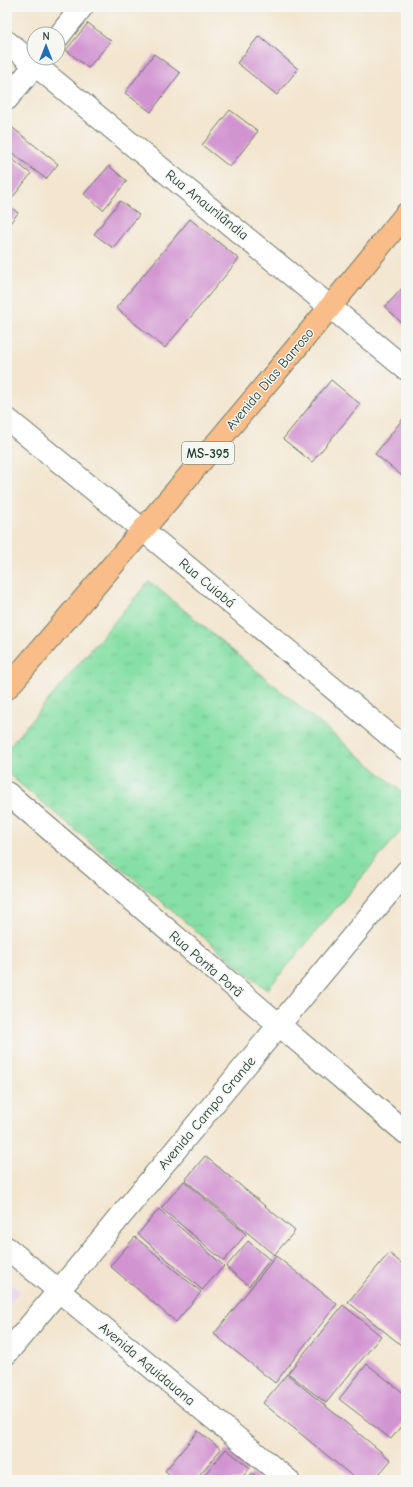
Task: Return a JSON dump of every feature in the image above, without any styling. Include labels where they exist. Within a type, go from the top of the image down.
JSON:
[{"type":"main road","name":"Avenida Dias Barroso","points":[[7,688],[143,530],[331,307],[406,214]]},
{"type":"street","points":[[66,27],[82,7]]},
{"type":"street","name":"Rua Anaurilândia","points":[[7,42],[26,54]]},
{"type":"street","points":[[7,99],[34,66]]},
{"type":"street","name":"Rua Anaurilândia","points":[[44,66],[406,369]]},
{"type":"street","name":"Rua Cuiabá","points":[[7,419],[406,749]]},
{"type":"street","name":"Rua Ponta Porã","points":[[7,793],[406,1133]]},
{"type":"street","name":"Avenida Campo Grande","points":[[7,1353],[406,872]]},
{"type":"street","name":"Avenida Aquidauana","points":[[7,1248],[288,1480]]},
{"type":"shaded area","points":[[7,1280],[20,1291],[7,1306]]},
{"type":"green space","points":[[149,581],[406,795],[406,825],[267,990],[7,773],[7,749]]},
{"type":"building","points":[[88,23],[111,41],[88,68],[66,50]]},
{"type":"building","points":[[259,36],[298,69],[277,95],[237,63]]},
{"type":"building","points":[[154,54],[180,73],[151,112],[125,93]]},
{"type":"building","points":[[230,110],[258,131],[230,167],[202,145]]},
{"type":"building","points":[[9,125],[58,164],[46,179],[7,149],[7,127]]},
{"type":"building","points":[[7,155],[31,174],[9,202],[7,201]]},
{"type":"building","points":[[109,166],[127,181],[103,210],[84,194]]},
{"type":"building","points":[[120,201],[139,215],[113,248],[94,234]]},
{"type":"building","points":[[7,204],[18,213],[7,227]]},
{"type":"building","points":[[190,219],[239,259],[165,348],[116,308]]},
{"type":"building","points":[[406,284],[406,327],[385,307]]},
{"type":"building","points":[[331,380],[360,404],[312,462],[283,439]]},
{"type":"building","points":[[406,415],[406,479],[375,454]]},
{"type":"building","points":[[205,1156],[295,1231],[274,1255],[185,1180]]},
{"type":"building","points":[[184,1181],[246,1234],[224,1261],[161,1208]]},
{"type":"building","points":[[159,1209],[224,1266],[202,1290],[138,1234]]},
{"type":"building","points":[[135,1237],[201,1292],[176,1322],[110,1266]]},
{"type":"building","points":[[248,1241],[270,1260],[249,1286],[226,1267]]},
{"type":"building","points":[[389,1253],[406,1267],[406,1349],[348,1302]]},
{"type":"building","points":[[276,1256],[337,1304],[275,1383],[214,1334]]},
{"type":"building","points":[[343,1305],[381,1336],[326,1403],[288,1373]]},
{"type":"building","points":[[367,1364],[406,1395],[406,1420],[391,1439],[339,1399]]},
{"type":"building","points":[[287,1374],[391,1460],[374,1480],[357,1480],[263,1403]]},
{"type":"building","points":[[198,1431],[221,1449],[195,1480],[177,1480],[165,1471]]},
{"type":"building","points":[[226,1449],[250,1468],[240,1480],[200,1480]]},
{"type":"building","points":[[252,1473],[261,1480],[246,1480]]}]
